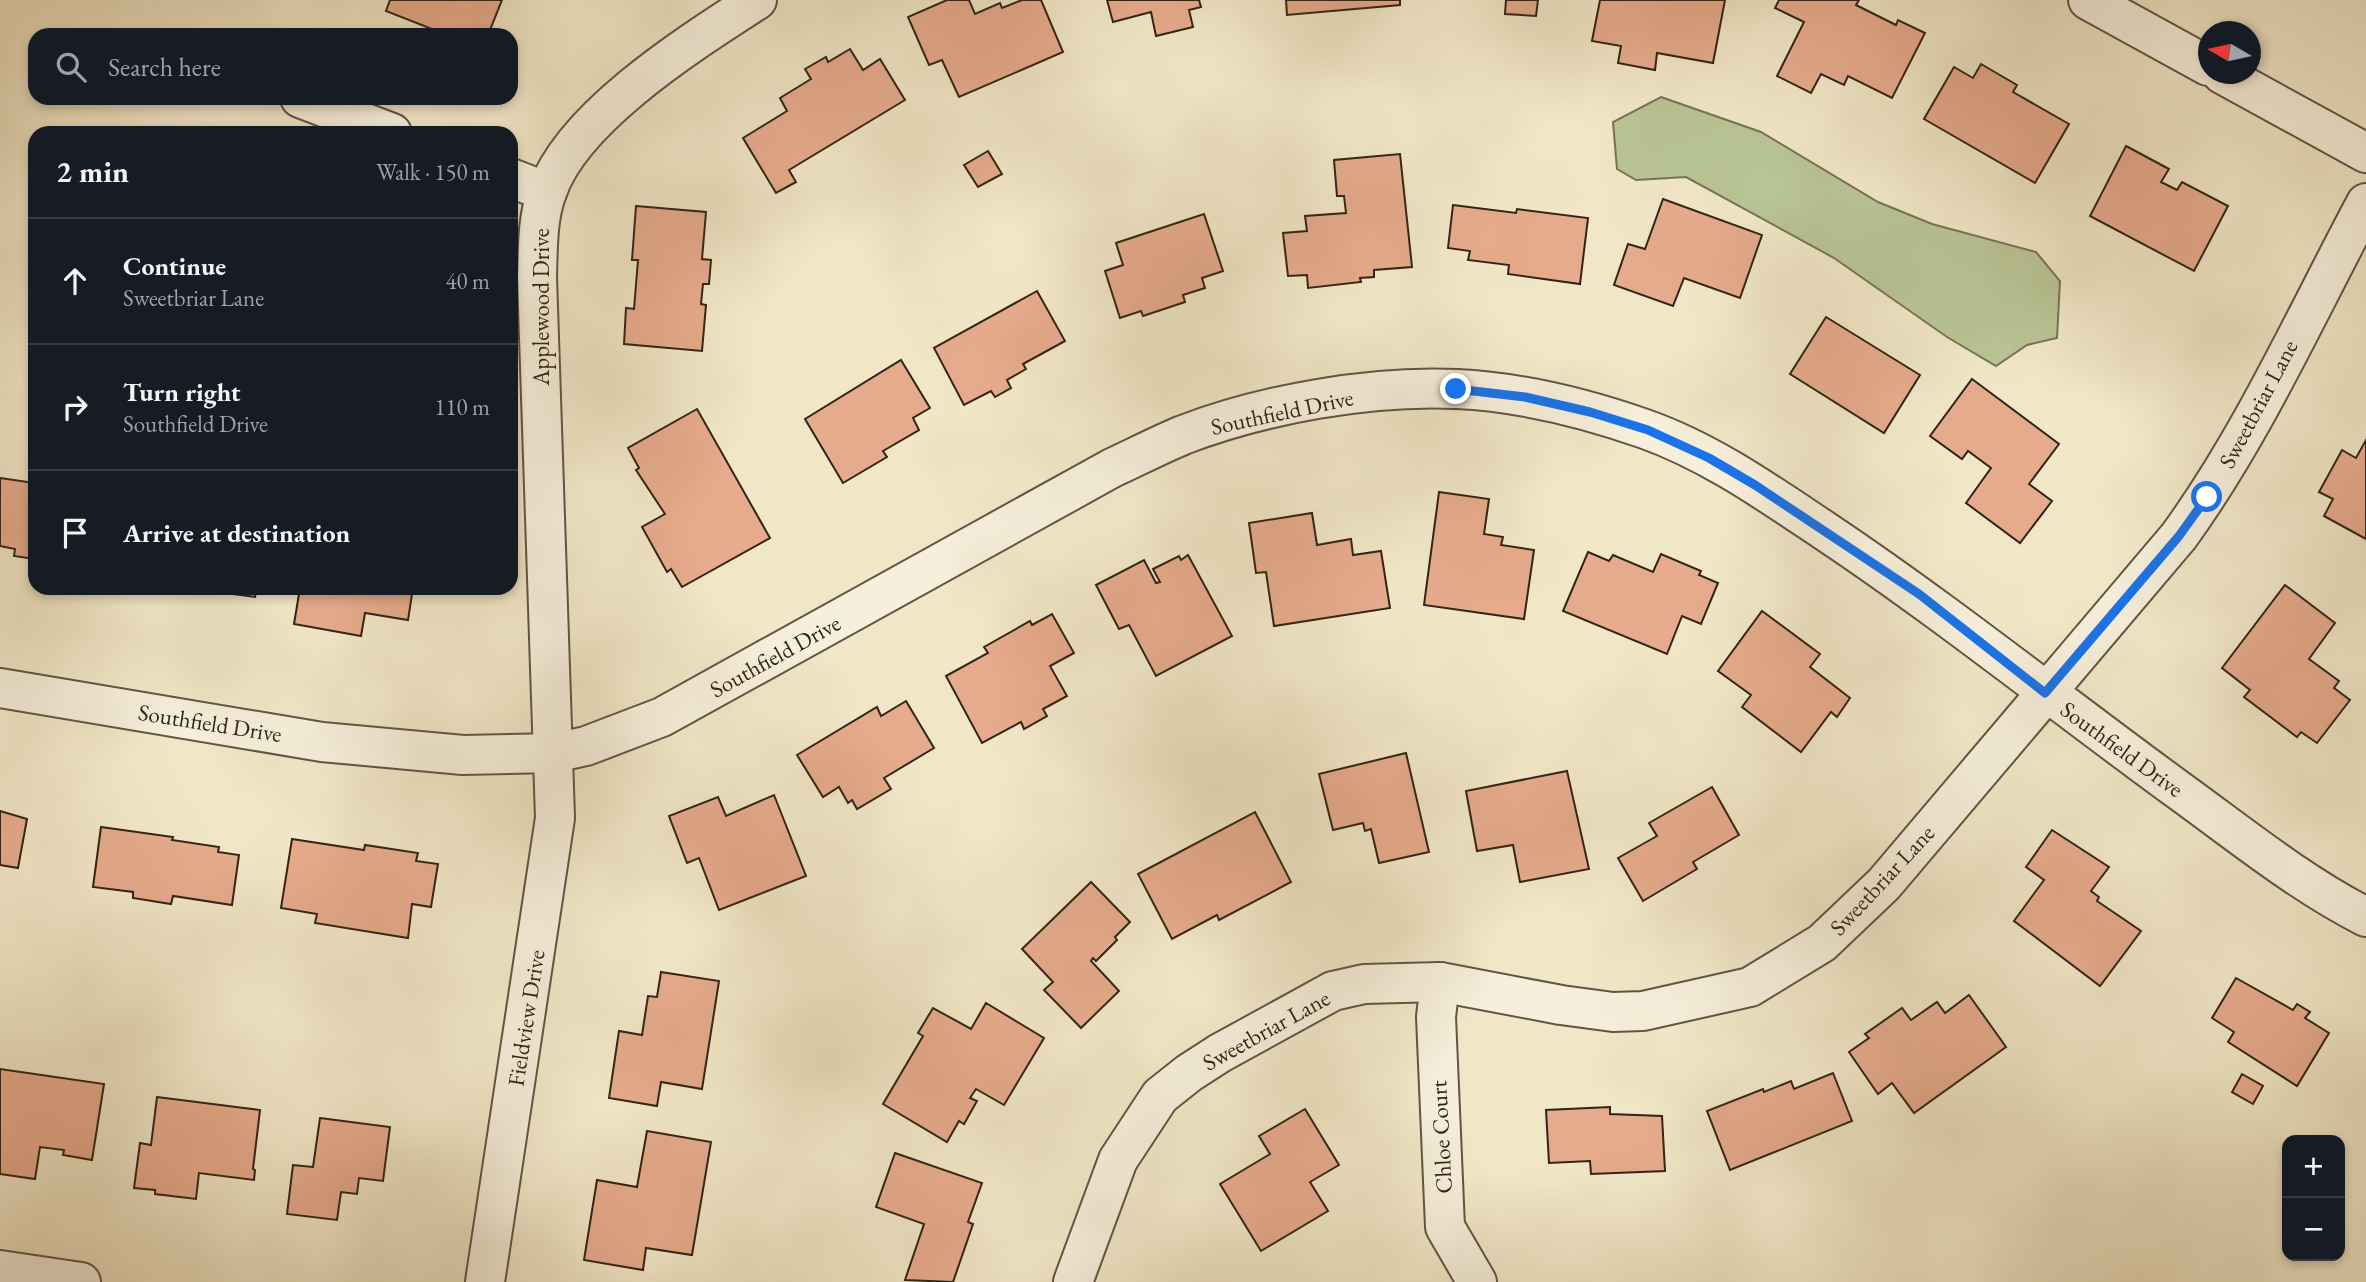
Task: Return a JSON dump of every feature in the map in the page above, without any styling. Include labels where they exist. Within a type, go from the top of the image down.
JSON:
[{"type":"street","name":"Applewood Drive","points":[[554,753],[537,277],[538,230],[547,192],[564,155],[599,117],[658,68],[757,0]]},
{"type":"street","points":[[2088,0],[2198,60]]},
{"type":"street","points":[[2240,84],[2366,153]]},
{"type":"street","points":[[318,105],[374,126]]},
{"type":"street","points":[[518,181],[547,192]]},
{"type":"street","name":"Sweetbriar Lane","points":[[1073,1282],[1118,1160],[1160,1096],[1189,1073],[1333,991],[1374,983],[1440,982],[1613,1012],[1643,1011],[1750,987],[1822,943],[1884,884],[2179,536],[2207,497],[2366,203]]},
{"type":"street","name":"Southfield Drive","points":[[0,688],[322,742],[463,755],[554,753],[586,746],[662,717],[1112,467],[1184,435],[1253,414],[1322,400],[1389,391],[1456,389],[1525,397],[1590,412],[1661,436],[1755,485],[1919,594],[2045,693],[2285,867],[2366,917]]},
{"type":"street","name":"Fieldview Drive","points":[[485,1282],[548,873],[555,818],[554,753]]},
{"type":"street","name":"Chloe Court","points":[[1440,982],[1436,1017],[1445,1227],[1477,1282]]},
{"type":"street","points":[[0,1270],[81,1282]]},
{"type":"green space","points":[[1661,97],[1761,132],[1878,202],[1932,224],[2036,252],[2060,281],[2057,338],[2027,345],[1996,366],[1947,337],[1834,258],[1686,177],[1636,180],[1617,169],[1613,122]]},
{"type":"building","points":[[390,0],[502,0],[491,28],[429,28],[386,11]]},
{"type":"building","points":[[947,0],[969,0],[975,14],[1000,3],[1002,8],[1022,0],[1041,0],[1063,52],[959,97],[942,60],[929,65],[908,17]]},
{"type":"building","points":[[1107,0],[1199,0],[1201,7],[1189,10],[1193,27],[1156,36],[1151,12],[1113,22]]},
{"type":"building","points":[[1286,0],[1400,0],[1400,5],[1287,15]]},
{"type":"building","points":[[1506,0],[1538,0],[1536,16],[1505,14]]},
{"type":"building","points":[[1600,0],[1725,0],[1713,63],[1657,53],[1655,70],[1618,63],[1621,46],[1592,41]]},
{"type":"building","points":[[1779,0],[1859,0],[1856,5],[1896,25],[1898,20],[1925,33],[1892,98],[1848,76],[1844,85],[1821,74],[1811,93],[1777,76],[1804,22],[1775,8]]},
{"type":"building","points":[[850,49],[863,70],[880,59],[905,100],[789,170],[796,182],[776,193],[743,138],[787,111],[780,98],[811,79],[805,69],[826,57],[828,62]]},
{"type":"building","points":[[1981,64],[2017,85],[2013,92],[2069,124],[2035,183],[1924,119],[1954,67],[1973,78]]},
{"type":"building","points":[[2126,146],[2169,169],[2161,182],[2177,190],[2182,182],[2228,206],[2194,271],[2090,216]]},
{"type":"building","points":[[988,151],[1002,174],[978,187],[964,165]]},
{"type":"building","points":[[1400,154],[1412,267],[1374,270],[1374,277],[1360,278],[1361,282],[1308,288],[1307,275],[1288,276],[1283,233],[1307,231],[1305,216],[1346,213],[1344,196],[1337,196],[1334,160]]},
{"type":"building","points":[[1663,199],[1762,235],[1740,298],[1684,278],[1673,306],[1614,285],[1628,244],[1645,249]]},
{"type":"building","points":[[1453,205],[1516,213],[1517,209],[1588,218],[1580,284],[1508,274],[1509,265],[1468,260],[1470,251],[1448,248]]},
{"type":"building","points":[[636,206],[706,212],[702,259],[711,260],[709,284],[703,284],[701,304],[706,305],[702,351],[624,344],[626,308],[634,309],[638,260],[632,260]]},
{"type":"building","points":[[1204,214],[1223,271],[1202,278],[1205,288],[1183,295],[1185,302],[1143,316],[1141,311],[1120,318],[1105,271],[1123,265],[1116,243]]},
{"type":"building","points":[[1037,291],[1065,341],[1023,364],[1026,369],[1007,380],[1011,388],[995,397],[991,391],[964,405],[934,348]]},
{"type":"building","points":[[1826,317],[1920,375],[1884,433],[1790,374]]},
{"type":"building","points":[[901,360],[930,408],[913,418],[919,430],[883,451],[887,457],[843,483],[805,419]]},
{"type":"building","points":[[1972,379],[2059,444],[2029,484],[2052,501],[2020,543],[1966,503],[1991,468],[1968,451],[1962,459],[1930,436]]},
{"type":"building","points":[[697,409],[770,538],[682,587],[671,569],[667,572],[642,527],[665,514],[636,470],[639,468],[628,448]]},
{"type":"building","points":[[2366,440],[2366,539],[2324,516],[2333,499],[2319,492],[2342,450],[2356,458]]},
{"type":"building","points":[[0,478],[28,482],[28,558],[14,556],[15,549],[0,546]]},
{"type":"building","points":[[1439,492],[1489,499],[1484,534],[1503,537],[1501,545],[1534,550],[1524,619],[1424,605]]},
{"type":"building","points":[[1312,513],[1317,545],[1351,539],[1353,555],[1381,551],[1390,608],[1274,626],[1266,572],[1256,573],[1249,523]]},
{"type":"building","points":[[1588,552],[1609,561],[1613,555],[1653,572],[1661,554],[1701,571],[1699,575],[1718,583],[1701,624],[1682,616],[1667,654],[1563,611]]},
{"type":"building","points":[[1188,555],[1232,636],[1156,676],[1129,625],[1119,629],[1096,585],[1144,560],[1156,583],[1160,582],[1153,569],[1179,556],[1181,560]]},
{"type":"building","points":[[2285,585],[2335,623],[2309,659],[2339,681],[2334,688],[2350,700],[2317,743],[2301,732],[2297,737],[2244,697],[2250,690],[2222,668]]},
{"type":"building","points":[[299,595],[412,595],[408,620],[365,613],[361,636],[294,624]]},
{"type":"building","points":[[1762,611],[1820,654],[1810,667],[1850,698],[1837,717],[1831,712],[1801,752],[1742,707],[1751,695],[1718,671]]},
{"type":"building","points":[[1052,614],[1074,653],[1050,666],[1067,696],[1043,709],[1047,716],[1024,729],[1021,722],[982,743],[946,676],[988,653],[984,647],[1030,621],[1032,625]]},
{"type":"building","points":[[906,701],[934,748],[884,778],[891,789],[857,809],[852,800],[848,803],[839,787],[823,797],[797,755],[877,707],[881,716]]},
{"type":"building","points":[[1406,753],[1429,852],[1379,863],[1371,829],[1365,831],[1363,823],[1333,830],[1319,774]]},
{"type":"building","points":[[1567,771],[1589,869],[1520,882],[1513,845],[1477,851],[1466,791]]},
{"type":"building","points":[[1712,787],[1739,835],[1693,862],[1697,869],[1643,901],[1618,858],[1657,836],[1649,823]]},
{"type":"building","points":[[774,795],[806,876],[719,910],[699,858],[687,863],[669,816],[718,797],[726,816]]},
{"type":"building","points":[[0,811],[27,819],[18,868],[0,865]]},
{"type":"building","points":[[1255,812],[1291,882],[1219,920],[1217,915],[1172,939],[1138,874]]},
{"type":"building","points":[[101,827],[173,837],[172,840],[219,847],[218,852],[239,855],[232,905],[173,896],[171,904],[133,898],[133,892],[93,887]]},
{"type":"building","points":[[2052,830],[2109,867],[2091,891],[2099,897],[2097,901],[2141,931],[2100,986],[2014,921],[2044,880],[2026,867]]},
{"type":"building","points":[[292,839],[364,850],[365,845],[418,853],[416,861],[438,864],[431,907],[412,904],[408,938],[315,923],[317,914],[281,908]]},
{"type":"building","points":[[1091,882],[1130,922],[1096,961],[1093,958],[1091,961],[1119,991],[1081,1028],[1044,990],[1053,982],[1022,949]]},
{"type":"building","points":[[661,972],[719,981],[702,1089],[661,1082],[657,1106],[609,1098],[619,1031],[642,1035],[648,996],[657,997]]},
{"type":"building","points":[[2236,978],[2293,1010],[2297,1004],[2310,1012],[2305,1018],[2329,1033],[2297,1086],[2228,1042],[2234,1032],[2212,1018]]},
{"type":"building","points":[[1969,995],[2006,1047],[1914,1113],[1892,1083],[1878,1094],[1849,1052],[1869,1038],[1865,1034],[1902,1008],[1911,1020],[1937,1002],[1945,1013]]},
{"type":"building","points":[[986,1003],[1044,1038],[1004,1105],[976,1089],[970,1098],[977,1101],[964,1124],[959,1121],[947,1142],[883,1104],[923,1036],[918,1033],[933,1008],[971,1029]]},
{"type":"building","points":[[0,1069],[104,1084],[92,1160],[63,1155],[64,1150],[40,1147],[35,1179],[0,1174]]},
{"type":"building","points":[[1833,1073],[1852,1121],[1730,1170],[1707,1111],[1763,1089],[1764,1092],[1791,1081],[1794,1089]]},
{"type":"building","points":[[2242,1074],[2263,1086],[2253,1104],[2232,1092]]},
{"type":"building","points":[[157,1097],[260,1110],[254,1180],[199,1173],[196,1199],[155,1194],[155,1190],[134,1188],[140,1143],[151,1145]]},
{"type":"building","points":[[1610,1107],[1610,1114],[1662,1116],[1665,1171],[1591,1174],[1590,1161],[1549,1163],[1546,1110]]},
{"type":"building","points":[[1305,1109],[1339,1165],[1310,1182],[1328,1211],[1261,1251],[1220,1184],[1270,1154],[1259,1136]]},
{"type":"building","points":[[320,1118],[390,1127],[383,1181],[359,1178],[357,1194],[341,1192],[337,1220],[287,1214],[293,1165],[313,1167]]},
{"type":"building","points":[[647,1131],[711,1142],[692,1255],[646,1248],[643,1270],[584,1260],[597,1180],[637,1187]]},
{"type":"building","points":[[895,1153],[982,1183],[968,1222],[973,1224],[953,1282],[905,1280],[924,1224],[876,1207]]},
{"type":"route","points":[[1456,389],[1525,397],[1590,412],[1648,430],[1709,458],[1755,485],[1919,594],[2045,693],[2179,536],[2207,497]]}]
